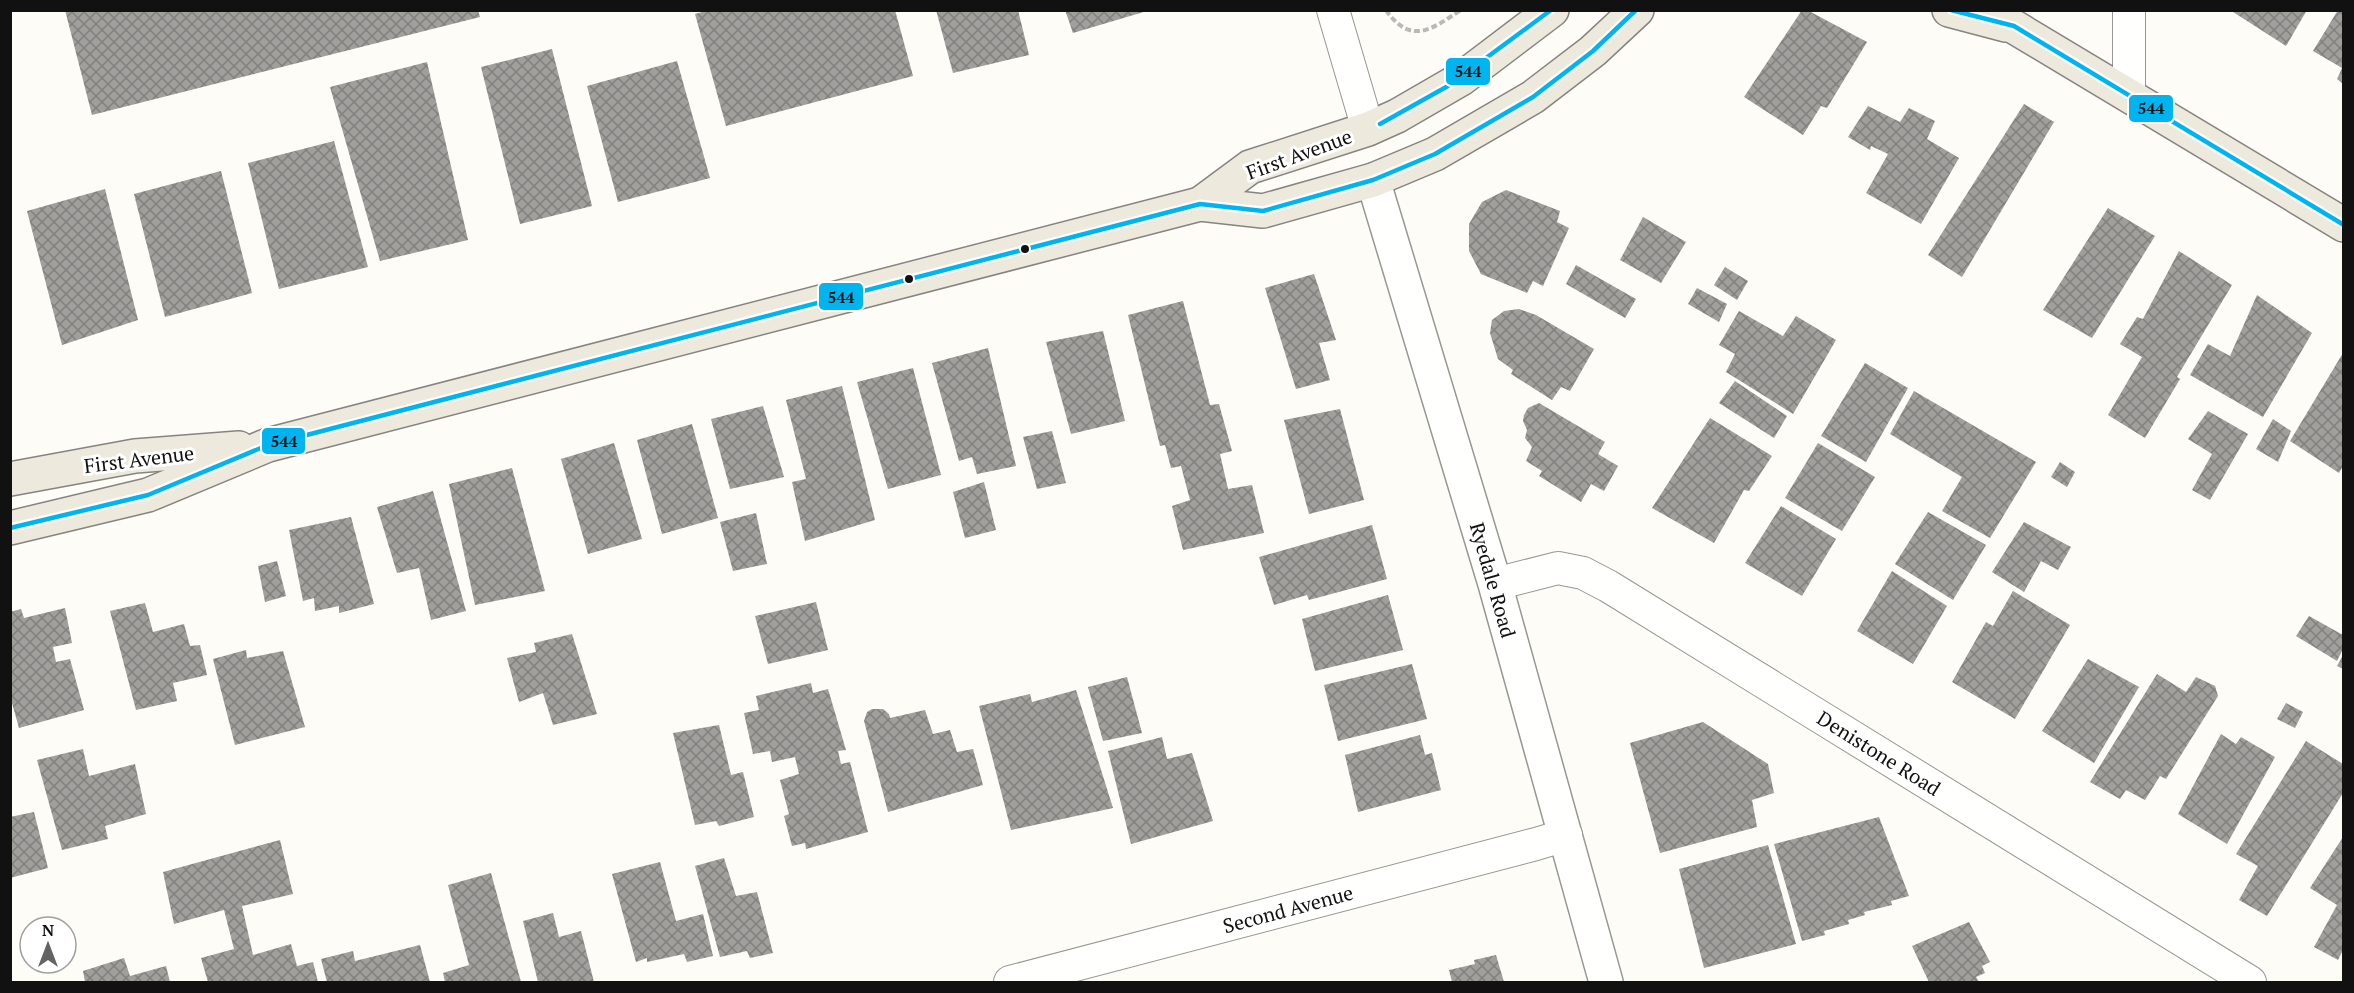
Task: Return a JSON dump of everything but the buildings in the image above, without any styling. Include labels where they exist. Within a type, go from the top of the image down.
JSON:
[{"type":"main road","name":"First Avenue","points":[[10,528],[148,495],[268,445],[1200,204],[1263,211],[1373,180],[1435,154],[1533,97],[1593,51],[1637,10]]},
{"type":"main road","points":[[1949,10],[2000,18],[2343,225]]},
{"type":"main road","name":"First Avenue","points":[[1200,204],[1250,167],[1368,129],[1397,116],[1461,79],[1541,16]]},
{"type":"main road","name":"First Avenue","points":[[10,479],[135,456],[268,445]]},
{"type":"street","points":[[1333,10],[1368,129]]},
{"type":"street","points":[[2129,10],[2129,96]]},
{"type":"street","name":"Ryedale Road","points":[[1373,180],[1495,584],[1606,982]]},
{"type":"street","name":"Denistone Road","points":[[1495,584],[1558,568],[1583,573],[1608,586],[2250,982]]},
{"type":"street","name":"Second Avenue","points":[[1010,982],[1566,835]]},
{"type":"path","points":[[1386,10],[1402,28],[1420,32],[1433,28],[1461,10]]},
{"type":"transit line","name":"544","points":[[1380,124],[1448,86],[1551,10]]},
{"type":"transit line","name":"544","points":[[10,528],[148,495],[268,445],[1200,204],[1263,211],[1373,180],[1435,154],[1533,97],[1593,51],[1636,10]]},
{"type":"transit line","name":"544","points":[[1951,10],[2014,26],[2344,225]]}]
